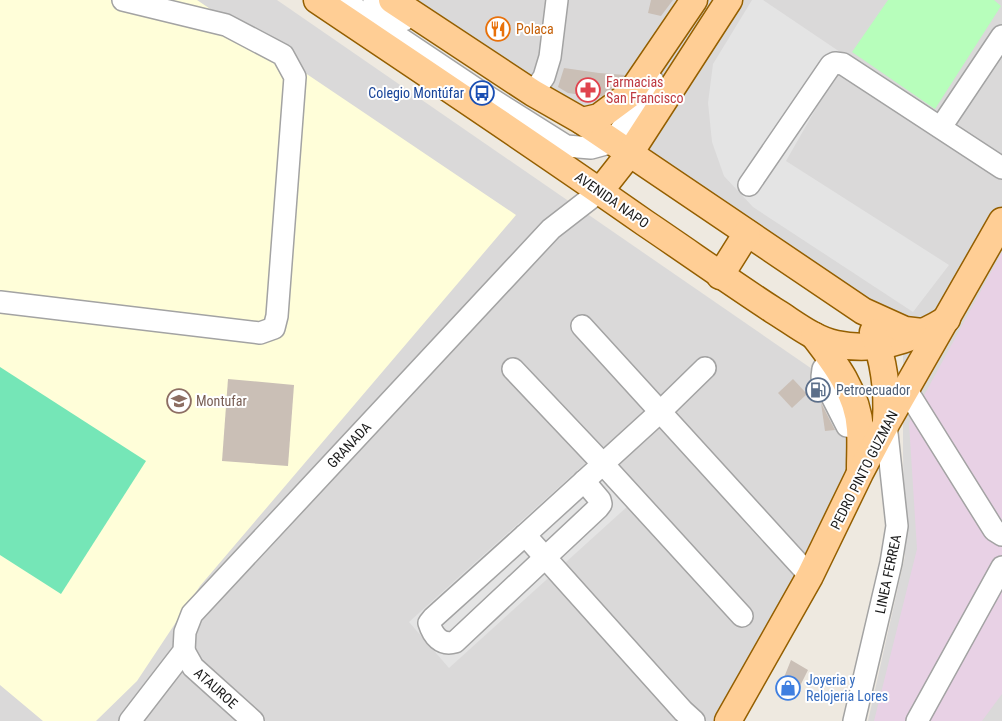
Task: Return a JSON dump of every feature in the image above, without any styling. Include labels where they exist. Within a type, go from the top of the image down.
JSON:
[{"type":"main road","name":"AVENIDA NAPO","points":[[317,0],[600,191],[720,276],[813,335],[834,344],[856,348],[879,347],[901,342],[947,319]]},
{"type":"main road","points":[[392,0],[533,93],[582,121],[863,311],[898,328],[922,332]]},
{"type":"main road","points":[[582,121],[599,117],[630,94],[694,0]]},
{"type":"main road","points":[[600,191],[621,148],[729,0]]},
{"type":"main road","name":"PEDRO PINTO GUZMAN","points":[[728,721],[810,576],[886,424],[1002,221]]},
{"type":"main road","points":[[720,276],[747,233]]},
{"type":"main road","points":[[863,311],[879,347],[886,385],[886,424]]},
{"type":"main road","points":[[813,335],[837,364],[854,398],[860,428],[860,473]]},
{"type":"street","points":[[0,302],[260,333],[274,328],[277,316],[295,77],[283,55],[226,25],[123,0]]},
{"type":"street","points":[[343,0],[482,93],[566,146],[591,148],[621,148],[708,0]]},
{"type":"street","points":[[374,0],[484,71],[554,123],[582,121]]},
{"type":"street","points":[[533,93],[544,77],[550,57],[557,0]]},
{"type":"street","points":[[941,127],[1002,36]]},
{"type":"street","points":[[749,186],[831,65],[835,63],[843,64],[1002,168]]},
{"type":"street","name":"GRANADA","points":[[184,651],[185,632],[192,614],[551,229],[600,191]]},
{"type":"street","points":[[582,326],[810,576]]},
{"type":"street","points":[[513,368],[742,616]]},
{"type":"street","points":[[584,480],[601,504],[550,564],[454,642],[448,644],[441,642],[429,623],[432,618],[584,480],[603,464],[705,368]]},
{"type":"street","points":[[906,389],[994,530],[1002,534]]},
{"type":"street","name":"LINEA FERREA","points":[[854,721],[892,563],[897,526],[886,424]]},
{"type":"street","points":[[525,535],[694,721]]},
{"type":"street","points":[[917,721],[1002,567]]},
{"type":"street","points":[[130,721],[184,651]]},
{"type":"street","name":"ATAUROE","points":[[184,651],[192,667],[253,721]]},
{"type":"shaded area","points":[[0,0],[277,0],[831,382],[847,412],[848,446],[845,473],[759,646],[713,721],[0,721]]},
{"type":"shaded area","name":"Montufar","points":[[0,0],[197,0],[516,215],[200,586],[137,681],[96,721],[43,721],[0,685]]},
{"type":"shaded area","points":[[417,0],[1002,0],[1002,721],[868,721],[905,556],[903,323],[578,109]]},
{"type":"shaded area","points":[[752,0],[763,0],[846,56],[786,161],[949,265],[913,312],[753,207],[724,176],[712,142],[708,103],[713,64]]},
{"type":"shaded area","points":[[1002,252],[1002,694],[982,721],[874,721],[917,549],[909,423]]},
{"type":"shaded area","points":[[589,460],[629,505],[449,668],[409,622]]},
{"type":"green space","points":[[888,0],[994,0],[1001,6],[935,109],[852,52]]},
{"type":"green space","points":[[0,367],[146,461],[61,594],[0,555]]},
{"type":"building","points":[[651,0],[673,0],[661,16],[648,13]]},
{"type":"building","points":[[564,68],[625,75],[619,83],[602,96],[595,97],[568,93],[558,87]]},
{"type":"building","points":[[228,379],[294,385],[288,466],[222,461]]},
{"type":"building","points":[[793,379],[807,394],[792,408],[778,393]]},
{"type":"building","points":[[811,384],[820,400],[814,403],[806,387]]},
{"type":"building","points":[[821,403],[835,430],[825,431]]},
{"type":"building","points":[[791,660],[808,670],[791,700],[775,689],[785,675]]},
{"type":"place","name":"Polaca","points":[[498,29]]},
{"type":"place","name":"Farmacias San Francisco","points":[[588,90]]},
{"type":"place","name":"Colegio Montúfar","points":[[482,93]]},
{"type":"place","name":"Petroecuador","points":[[818,390]]},
{"type":"place","name":"Montufar","points":[[179,401]]},
{"type":"place","name":"Joyeria y Relojeria Lores","points":[[788,688]]}]
